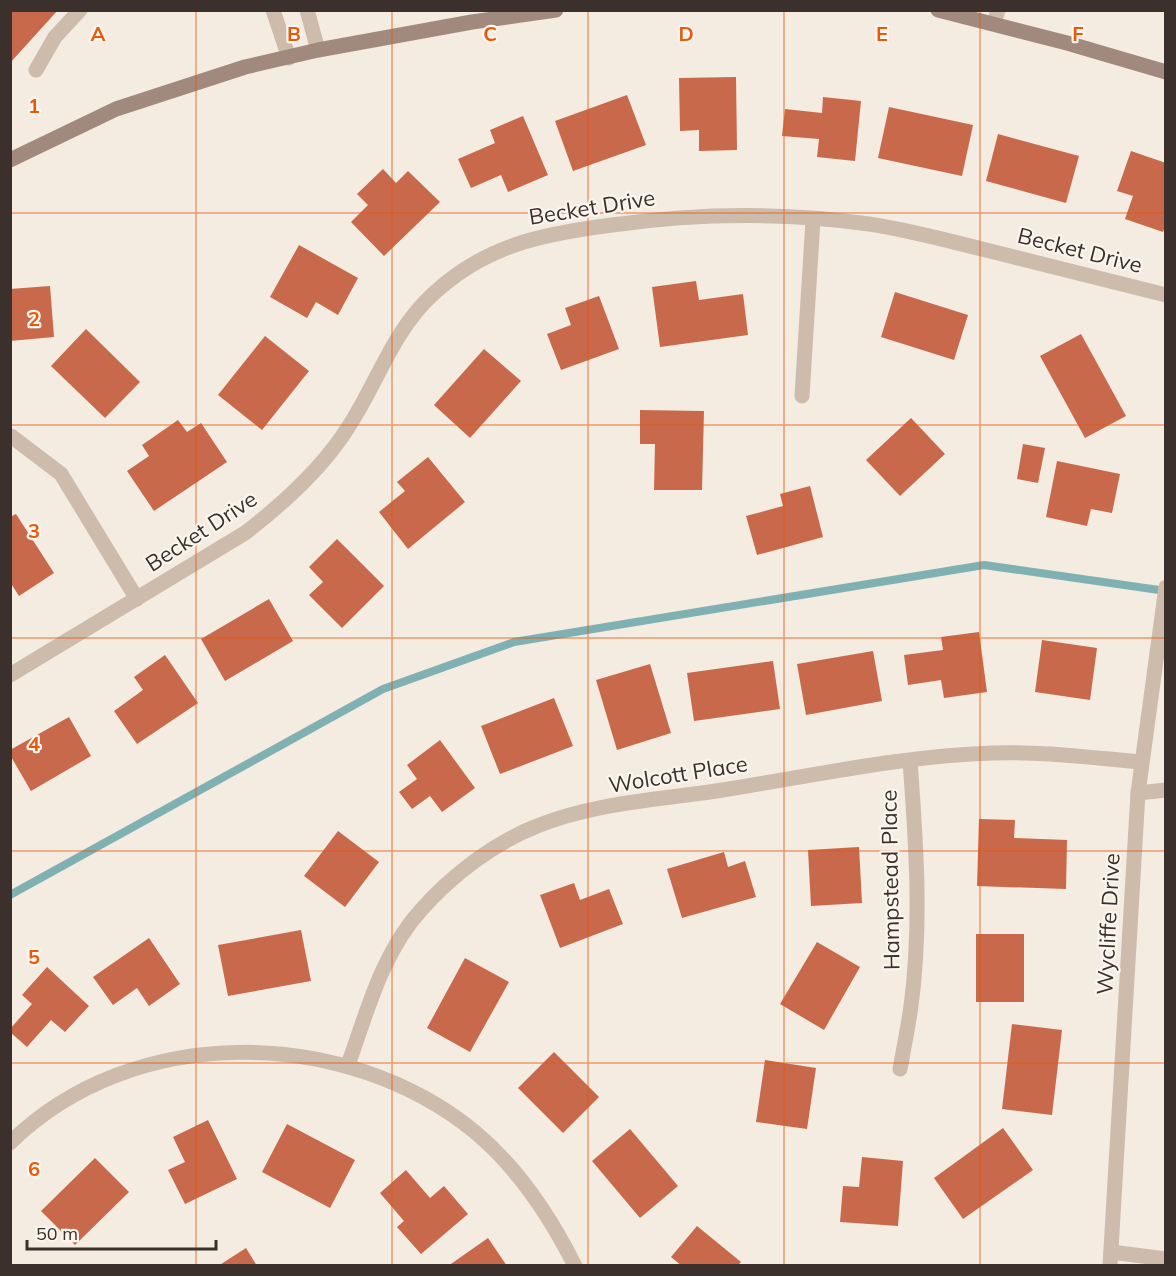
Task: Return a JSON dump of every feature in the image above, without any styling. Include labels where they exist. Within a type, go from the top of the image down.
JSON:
[{"type":"street","points":[[36,70],[55,37],[80,10]]},
{"type":"street","points":[[273,10],[288,58]]},
{"type":"street","points":[[307,10],[318,50]]},
{"type":"street","points":[[12,156],[116,110],[245,67],[318,50],[556,10]]},
{"type":"street","points":[[938,10],[996,16],[1166,72]]},
{"type":"street","name":"Becket Drive","points":[[10,675],[245,533],[280,506],[321,463],[349,427],[389,351],[430,297],[454,276],[483,257],[519,242],[557,232],[662,218],[746,213],[869,224],[1166,295]]},
{"type":"street","points":[[802,396],[813,220]]},
{"type":"street","points":[[11,436],[61,474],[137,599]]},
{"type":"street","name":"Wycliffe Drive","points":[[1110,1259],[1138,793],[1166,587]]},
{"type":"street","name":"Wolcott Place","points":[[348,1065],[377,984],[398,941],[420,910],[447,885],[504,843],[537,826],[609,807],[910,761],[993,753],[1142,762]]},
{"type":"street","name":"Hampstead Place","points":[[900,1070],[912,1005],[917,927],[916,855],[910,761]]},
{"type":"street","points":[[1138,793],[1166,790]]},
{"type":"street","points":[[10,1143],[55,1108],[87,1089],[166,1060],[208,1053],[241,1053],[290,1055],[348,1065],[395,1083],[436,1105],[475,1132],[534,1196],[575,1266]]},
{"type":"street","points":[[1110,1259],[1166,1259]]},
{"type":"building","points":[[10,10],[58,10],[10,63]]},
{"type":"building","points":[[736,77],[737,150],[699,151],[699,130],[680,131],[679,78]]},
{"type":"building","points":[[627,95],[646,145],[573,171],[555,121]]},
{"type":"building","points":[[823,97],[861,101],[855,161],[817,157],[819,139],[782,136],[785,109],[822,113]]},
{"type":"building","points":[[889,107],[973,125],[962,176],[878,158]]},
{"type":"building","points":[[523,116],[548,175],[508,192],[501,175],[471,188],[458,159],[495,143],[490,130]]},
{"type":"building","points":[[998,134],[1079,156],[1066,203],[986,181]]},
{"type":"building","points":[[1131,151],[1166,163],[1166,224],[1163,232],[1125,219],[1133,196],[1117,191]]},
{"type":"building","points":[[383,169],[396,183],[408,171],[440,202],[384,256],[351,222],[368,205],[357,194]]},
{"type":"building","points":[[299,245],[358,278],[338,315],[316,302],[307,318],[270,297]]},
{"type":"building","points":[[696,281],[699,300],[743,294],[748,335],[660,347],[652,287]]},
{"type":"building","points":[[50,286],[54,337],[10,341],[10,289]]},
{"type":"building","points":[[895,292],[968,315],[954,360],[881,337]]},
{"type":"building","points":[[599,296],[619,349],[561,370],[547,334],[571,325],[565,308]]},
{"type":"building","points":[[86,329],[140,382],[105,418],[51,366]]},
{"type":"building","points":[[1081,334],[1126,416],[1085,438],[1040,356]]},
{"type":"building","points":[[265,336],[309,371],[262,430],[218,395]]},
{"type":"building","points":[[484,349],[521,381],[470,438],[434,405]]},
{"type":"building","points":[[640,410],[704,411],[702,490],[654,490],[655,444],[640,444]]},
{"type":"building","points":[[911,418],[945,454],[900,496],[866,460]]},
{"type":"building","points":[[178,420],[187,432],[201,423],[227,462],[154,511],[127,471],[149,456],[142,445]]},
{"type":"building","points":[[1023,444],[1045,448],[1038,483],[1017,479]]},
{"type":"building","points":[[428,457],[465,502],[408,549],[379,512],[405,491],[397,482]]},
{"type":"building","points":[[1057,461],[1120,474],[1112,513],[1091,509],[1087,526],[1046,517]]},
{"type":"building","points":[[810,486],[823,537],[757,555],[746,516],[783,506],[780,494]]},
{"type":"building","points":[[16,514],[54,573],[19,596],[10,582],[10,517]]},
{"type":"building","points":[[337,539],[384,586],[342,628],[309,595],[323,582],[309,567]]},
{"type":"building","points":[[269,599],[293,641],[225,681],[201,639]]},
{"type":"building","points":[[979,632],[987,692],[944,698],[941,680],[908,685],[904,655],[943,650],[941,637]]},
{"type":"building","points":[[1042,640],[1097,648],[1090,700],[1035,692]]},
{"type":"building","points":[[873,651],[882,701],[806,715],[797,664]]},
{"type":"building","points":[[165,655],[198,703],[137,744],[114,711],[143,690],[134,677]]},
{"type":"building","points":[[773,661],[780,709],[694,721],[687,673]]},
{"type":"building","points":[[650,664],[671,733],[617,750],[596,680]]},
{"type":"building","points":[[554,698],[573,746],[500,774],[481,726]]},
{"type":"building","points":[[69,717],[91,756],[31,791],[10,755],[10,750]]},
{"type":"building","points":[[440,740],[475,788],[442,812],[430,796],[412,809],[399,792],[417,779],[407,765]]},
{"type":"building","points":[[979,819],[1015,820],[1014,838],[1067,840],[1066,889],[977,886]]},
{"type":"building","points":[[338,831],[379,862],[345,907],[304,876]]},
{"type":"building","points":[[859,847],[862,903],[811,906],[808,850]]},
{"type":"building","points":[[724,852],[728,867],[745,861],[756,897],[682,918],[667,869]]},
{"type":"building","points":[[574,883],[580,900],[609,889],[623,924],[560,948],[540,895]]},
{"type":"building","points":[[301,930],[311,981],[228,996],[218,945]]},
{"type":"building","points":[[976,934],[1024,934],[1024,1002],[976,1002]]},
{"type":"building","points":[[149,938],[180,984],[149,1006],[137,988],[113,1005],[93,977]]},
{"type":"building","points":[[817,942],[860,967],[824,1030],[780,1004]]},
{"type":"building","points":[[465,958],[509,982],[470,1052],[427,1028]]},
{"type":"building","points":[[47,967],[89,1006],[65,1032],[51,1020],[27,1047],[10,1032],[10,1029],[32,1004],[22,995]]},
{"type":"building","points":[[1012,1024],[1062,1030],[1052,1115],[1002,1109]]},
{"type":"building","points":[[554,1052],[599,1097],[563,1133],[518,1088]]},
{"type":"building","points":[[765,1060],[816,1068],[807,1129],[756,1122]]},
{"type":"building","points":[[208,1120],[237,1179],[185,1204],[168,1170],[185,1162],[173,1137]]},
{"type":"building","points":[[287,1124],[355,1160],[330,1208],[262,1172]]},
{"type":"building","points":[[1003,1128],[1033,1170],[963,1219],[934,1178]]},
{"type":"building","points":[[630,1129],[678,1186],[640,1218],[592,1161]]},
{"type":"building","points":[[862,1157],[903,1161],[898,1226],[840,1222],[843,1186],[859,1187]]},
{"type":"building","points":[[95,1158],[129,1192],[75,1245],[41,1211]]},
{"type":"building","points":[[406,1170],[430,1198],[444,1186],[468,1214],[421,1254],[397,1227],[404,1221],[380,1193]]},
{"type":"building","points":[[697,1226],[741,1262],[737,1266],[682,1266],[671,1257]]},
{"type":"building","points":[[488,1238],[507,1266],[448,1266]]},
{"type":"building","points":[[246,1248],[257,1266],[218,1266]]},
{"type":"waterway","points":[[10,895],[383,689],[514,642],[984,565],[1166,591]]}]
